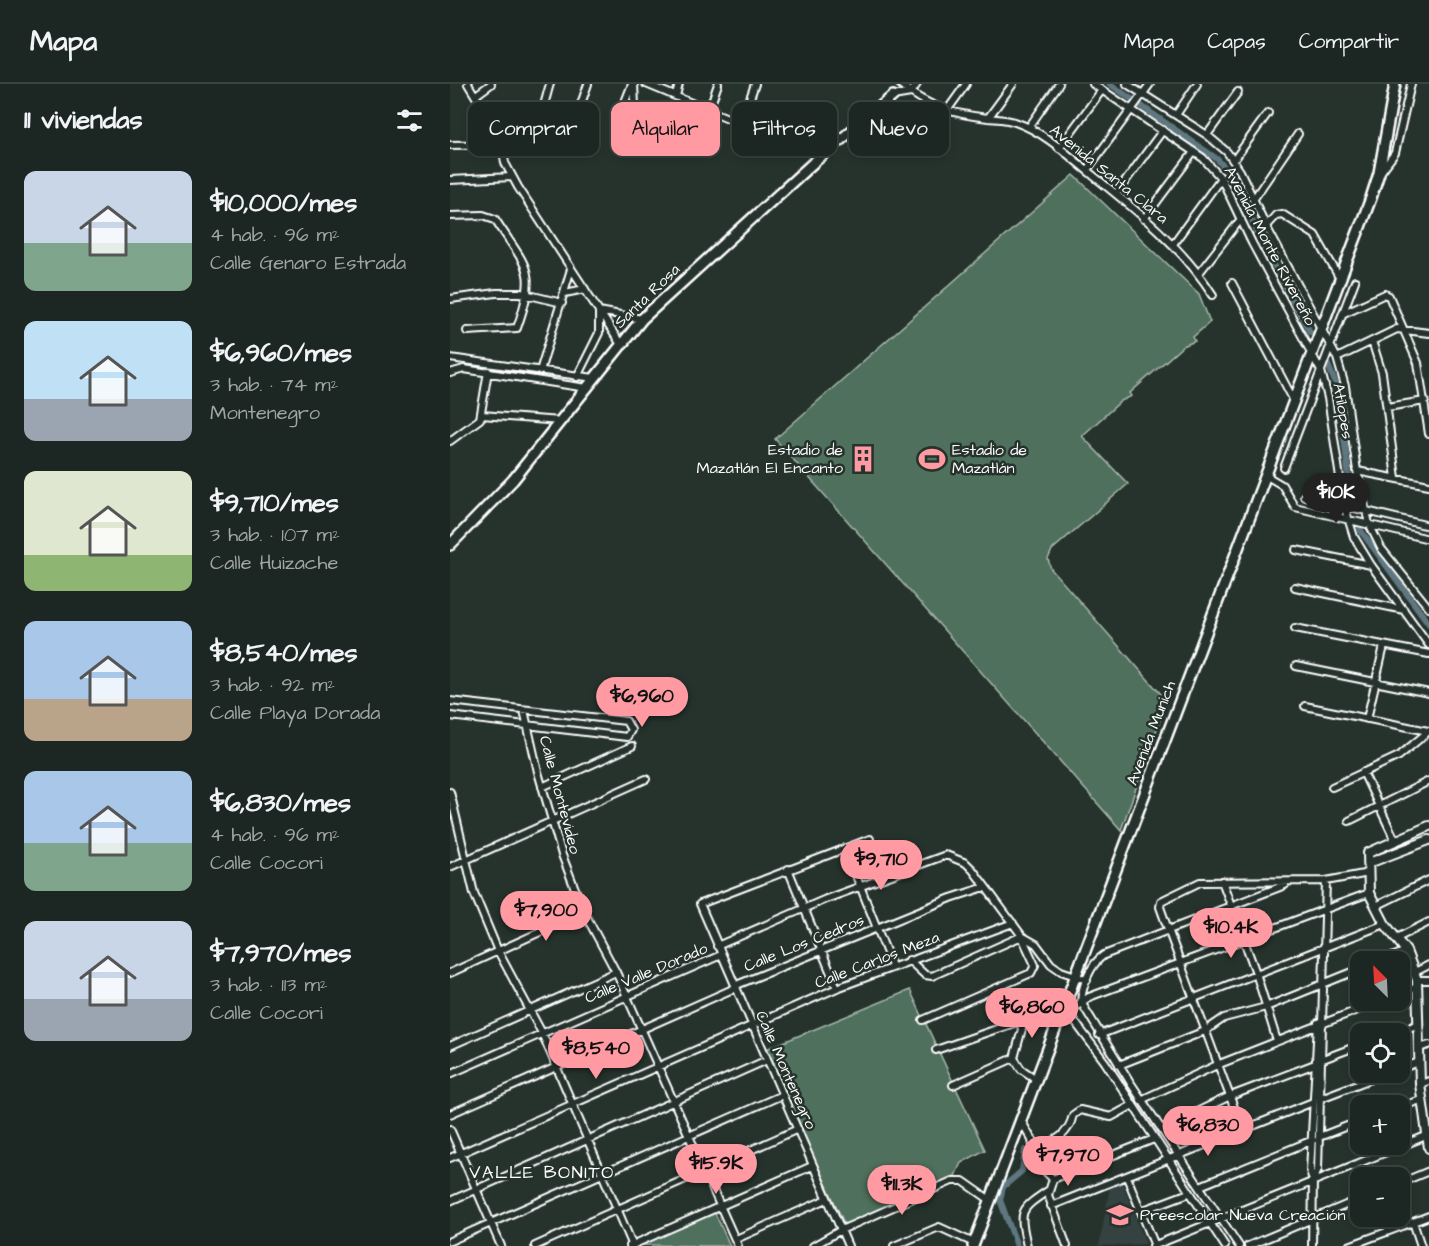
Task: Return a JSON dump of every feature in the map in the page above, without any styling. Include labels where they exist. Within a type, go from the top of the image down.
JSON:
[{"type":"main road","name":"Avenida Munich","points":[[973,1244],[1065,1009],[1075,976],[1379,173],[1395,84]]},
{"type":"main road","name":"Santa Rosa","points":[[450,546],[513,480],[620,343],[642,319],[813,163],[893,96]]},
{"type":"street","points":[[468,84],[480,102]]},
{"type":"street","points":[[476,95],[491,84]]},
{"type":"street","points":[[544,102],[550,84]]},
{"type":"street","points":[[582,102],[588,84]]},
{"type":"street","points":[[633,84],[635,105],[630,120],[623,123],[619,117],[633,84]]},
{"type":"street","points":[[646,84],[691,102]]},
{"type":"street","points":[[676,96],[679,84]]},
{"type":"street","points":[[712,102],[718,84]]},
{"type":"street","points":[[720,114],[735,121],[743,118],[755,84]]},
{"type":"street","points":[[893,96],[901,84]]},
{"type":"street","name":"Avenida Santa Clara","points":[[901,84],[924,102]]},
{"type":"street","points":[[893,96],[911,93],[917,84]]},
{"type":"street","points":[[949,108],[966,84]]},
{"type":"street","points":[[988,118],[1012,84]]},
{"type":"street","points":[[1029,127],[1059,84]]},
{"type":"street","name":"Avenida Monte Rivereño","points":[[1093,84],[1163,130],[1216,170],[1321,371]]},
{"type":"street","name":"Avenida Monte Rivereño","points":[[1127,84],[1207,135],[1234,160],[1336,358],[1345,386],[1357,471],[1369,524],[1381,548],[1429,608]]},
{"type":"street","points":[[1087,170],[1150,84]]},
{"type":"street","points":[[1176,115],[1197,84]]},
{"type":"street","points":[[1379,173],[1395,153],[1411,84]]},
{"type":"street","points":[[1059,148],[1102,90]]},
{"type":"street","points":[[1207,135],[1238,92]]},
{"type":"street","name":"Avenida Santa Clara","points":[[949,112],[1012,121],[1029,127],[1087,170],[1173,244],[1199,273],[1213,295]]},
{"type":"street","points":[[1234,160],[1268,113]]},
{"type":"street","points":[[1116,194],[1163,130]]},
{"type":"street","points":[[1253,200],[1298,134]]},
{"type":"street","points":[[450,145],[468,145]]},
{"type":"street","points":[[1144,219],[1194,152]]},
{"type":"street","points":[[503,156],[512,177],[620,343]]},
{"type":"street","points":[[450,180],[512,177]]},
{"type":"street","points":[[1173,244],[1221,178]]},
{"type":"street","points":[[1266,226],[1276,215],[1282,214],[1312,233],[1339,278]]},
{"type":"street","points":[[450,216],[483,215],[495,219],[528,272],[529,295],[517,328],[467,331]]},
{"type":"street","points":[[1199,273],[1241,219]]},
{"type":"street","points":[[540,371],[572,269]]},
{"type":"street","points":[[1284,468],[1355,281]]},
{"type":"street","points":[[1232,283],[1293,399]]},
{"type":"street","points":[[565,293],[585,289]]},
{"type":"street","points":[[450,299],[496,293],[529,295],[562,303]]},
{"type":"street","points":[[1344,312],[1385,294],[1389,296],[1418,363],[1429,434]]},
{"type":"street","points":[[599,311],[642,319]]},
{"type":"street","points":[[577,377],[599,333],[599,311]]},
{"type":"street","points":[[1336,358],[1397,328],[1429,333]]},
{"type":"street","points":[[1372,341],[1382,372],[1396,478]]},
{"type":"street","points":[[450,358],[594,378]]},
{"type":"street","points":[[450,441],[475,424],[482,415],[488,364]]},
{"type":"street","points":[[450,373],[464,369],[586,388]]},
{"type":"street","name":"Atilopes","points":[[1321,371],[1328,398],[1346,518],[1371,566],[1429,645]]},
{"type":"street","points":[[1388,407],[1425,401]]},
{"type":"street","points":[[482,415],[560,421]]},
{"type":"street","points":[[1357,471],[1429,485]]},
{"type":"street","points":[[1264,475],[1282,485],[1295,507],[1428,540]]},
{"type":"street","points":[[1304,496],[1429,524]]},
{"type":"street","points":[[1296,550],[1371,566]]},
{"type":"street","points":[[1295,587],[1404,610]]},
{"type":"street","points":[[1295,628],[1429,654]]},
{"type":"street","points":[[1367,720],[1384,646]]},
{"type":"street","points":[[1296,666],[1429,693]]},
{"type":"street","points":[[450,701],[626,722],[631,730],[627,736],[450,716]]},
{"type":"street","points":[[1305,706],[1429,731]]},
{"type":"street","name":"Calle Montevideo","points":[[524,710],[552,822],[584,912],[616,972],[737,1243]]},
{"type":"street","points":[[1332,787],[1399,756],[1429,731]]},
{"type":"street","points":[[542,787],[632,746]]},
{"type":"street","points":[[1363,772],[1396,842]]},
{"type":"street","points":[[450,867],[646,779]]},
{"type":"street","points":[[1349,821],[1429,781]]},
{"type":"street","points":[[450,792],[474,893],[498,951],[542,1033],[619,1208],[632,1246],[812,1166]]},
{"type":"street","points":[[450,827],[458,824]]},
{"type":"street","points":[[1406,951],[1385,924],[1369,893],[1368,853],[1429,826]]},
{"type":"street","points":[[837,988],[788,869],[870,839]]},
{"type":"street","points":[[1370,863],[1429,840]]},
{"type":"street","points":[[846,848],[892,966]]},
{"type":"street","points":[[717,946],[861,886],[946,855],[966,862],[986,887],[1022,936],[1034,967]]},
{"type":"street","name":"Calle Montenegro","points":[[788,869],[700,904],[848,1246]]},
{"type":"street","points":[[1242,1129],[1228,1097],[1160,907],[1161,901],[1188,886],[1222,881],[1288,883],[1326,881],[1369,873]]},
{"type":"street","points":[[1376,906],[1429,880]]},
{"type":"street","points":[[1222,881],[1245,941],[1277,1041]]},
{"type":"street","points":[[1316,1138],[1323,1059],[1326,881]]},
{"type":"street","points":[[1239,1246],[1141,1100],[1099,1035],[1081,1002],[1087,980],[1098,960],[1104,956],[1288,883]]},
{"type":"street","name":"Calle Los Cedros","points":[[450,1114],[642,1030],[735,988],[739,984],[986,887]]},
{"type":"street","points":[[1225,1246],[1131,1106],[1105,1062],[1065,1009],[1369,893]]},
{"type":"street","points":[[450,973],[584,912]]},
{"type":"street","points":[[1397,938],[1429,922]]},
{"type":"street","name":"Calle Carlos Meza","points":[[450,1158],[837,988],[1013,923]]},
{"type":"street","points":[[1099,1035],[1385,924]]},
{"type":"street","points":[[1022,936],[1035,944],[1051,964],[1087,980]]},
{"type":"street","points":[[909,960],[925,975],[932,976],[1022,936]]},
{"type":"street","name":"Calle Valle Dorado","points":[[450,1074],[721,955]]},
{"type":"street","points":[[1410,963],[1416,980],[1421,1100],[1426,1119],[1429,1148]]},
{"type":"street","points":[[923,1020],[1034,967],[1051,964]]},
{"type":"street","points":[[1410,985],[1429,965]]},
{"type":"street","points":[[450,1046],[616,972]]},
{"type":"street","points":[[1119,1065],[1205,1031],[1224,1018],[1266,1006],[1350,973]]},
{"type":"street","points":[[1416,980],[1429,980]]},
{"type":"street","points":[[1141,1100],[1217,1065],[1355,1011]]},
{"type":"street","points":[[1312,1246],[1314,1180],[1318,1169],[1313,1102],[1317,1026],[1322,1014]]},
{"type":"street","points":[[936,1050],[1018,1021],[1022,1029],[1014,1058],[1021,1069],[1036,1079]]},
{"type":"street","points":[[1410,1027],[1419,1024]]},
{"type":"street","points":[[1083,1032],[1094,1026]]},
{"type":"street","points":[[1419,1047],[1429,1045]]},
{"type":"street","points":[[1323,1059],[1350,1049]]},
{"type":"street","points":[[953,1085],[1014,1058]]},
{"type":"street","points":[[1105,1062],[1114,1058]]},
{"type":"street","points":[[450,1201],[767,1060]]},
{"type":"street","points":[[1410,1065],[1419,1062]]},
{"type":"street","points":[[1161,1130],[1228,1097],[1315,1064]]},
{"type":"street","points":[[1420,1084],[1429,1081]]},
{"type":"street","points":[[1321,1098],[1360,1083]]},
{"type":"street","points":[[450,1241],[782,1095]]},
{"type":"street","points":[[1410,1104],[1421,1100]]},
{"type":"street","points":[[1051,1206],[1313,1102]]},
{"type":"street","points":[[1032,1140],[1042,1144],[1065,1134],[1071,1126],[1072,1115],[1080,1110],[1111,1117],[1131,1106]]},
{"type":"street","points":[[1021,1119],[1032,1140],[1036,1162],[1053,1179]]},
{"type":"street","points":[[1200,1186],[1350,1125]]},
{"type":"street","points":[[450,1129],[501,1246]]},
{"type":"street","points":[[535,1246],[798,1129]]},
{"type":"street","points":[[1127,1177],[1154,1246],[1426,1136]]},
{"type":"street","points":[[1067,1246],[1051,1206],[1049,1190],[1053,1179],[1154,1138]]},
{"type":"street","points":[[1410,1179],[1429,1171]]},
{"type":"street","points":[[813,1246],[841,1230],[958,1180],[970,1185],[990,1200]]},
{"type":"street","points":[[1027,1246],[1022,1217],[1026,1206],[1049,1190]]},
{"type":"street","points":[[1141,1211],[1189,1193]]},
{"type":"street","points":[[737,1243],[827,1199]]},
{"type":"street","points":[[1248,1246],[1350,1203]]},
{"type":"street","points":[[1349,1246],[1429,1216]]},
{"type":"street","points":[[1413,1222],[1421,1246]]},
{"type":"street","points":[[894,1246],[939,1227],[973,1244]]},
{"type":"shaded area","name":"Preescolar Nueva Creación","points":[[1122,1182],[1146,1244],[1099,1246],[1110,1187]]},
{"type":"green space","points":[[1074,175],[1199,294],[1210,322],[1193,337],[1195,341],[1183,346],[1130,393],[1132,396],[1121,401],[1082,436],[1128,484],[1052,550],[1048,559],[1051,569],[1167,701],[1121,830],[775,439]]},
{"type":"green space","points":[[910,990],[985,1150],[961,1163],[955,1176],[845,1225],[764,1050]]},
{"type":"green space","points":[[715,1213],[730,1246],[636,1245]]},
{"type":"waterway","points":[[1110,84],[1217,159],[1232,176],[1263,244],[1310,332]]},
{"type":"waterway","points":[[1328,365],[1338,389],[1352,503]]},
{"type":"waterway","points":[[1359,524],[1361,531],[1429,624]]},
{"type":"waterway","points":[[1017,1246],[1000,1200],[1003,1187],[1022,1171],[1025,1150]]},
{"type":"place","name":"Estadio de Mazatlán El Encanto","points":[[863,459]]},
{"type":"place","name":"Estadio de Mazatlán","points":[[932,459]]},
{"type":"place","name":"Preescolar Nueva Creación","points":[[1120,1215]]},
{"type":"district","name":"VALLE BONITO","points":[[542,1172]]}]
